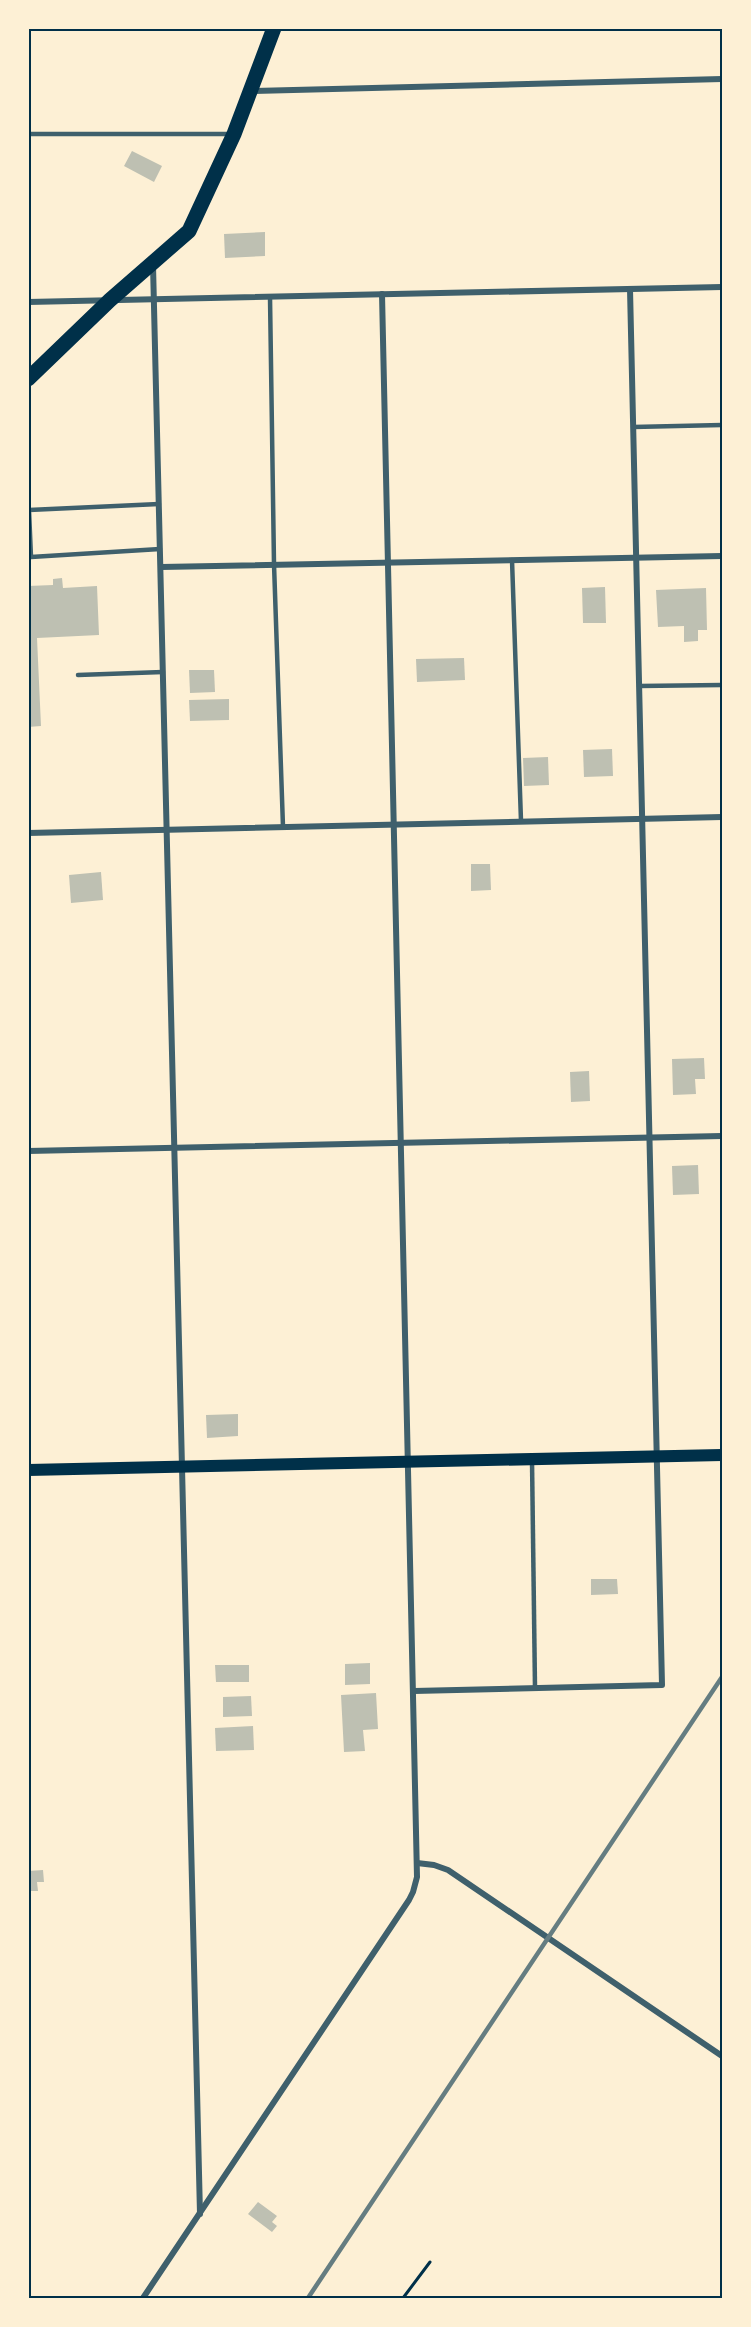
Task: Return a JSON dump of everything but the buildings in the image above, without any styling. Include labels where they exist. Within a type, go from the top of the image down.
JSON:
[{"type":"main road","points":[[28,379],[110,300],[189,231],[234,134],[274,28]]},
{"type":"main road","points":[[28,1470],[723,1455]]},
{"type":"street","points":[[251,91],[723,79]]},
{"type":"street","points":[[153,263],[200,2214]]},
{"type":"street","points":[[28,302],[723,286]]},
{"type":"street","points":[[414,1691],[662,1685],[630,289]]},
{"type":"street","points":[[143,2298],[409,1900],[416,1885],[414,1691],[382,294]]},
{"type":"street","points":[[161,567],[723,556]]},
{"type":"street","points":[[28,833],[723,817]]},
{"type":"street","points":[[28,1151],[723,1136]]},
{"type":"street","points":[[417,1863],[434,1864],[448,1870],[723,2056]]},
{"type":"lane","points":[[28,134],[234,134]]},
{"type":"lane","points":[[270,297],[274,564],[283,827]]},
{"type":"lane","points":[[633,427],[723,425]]},
{"type":"lane","points":[[159,504],[28,510],[31,557],[160,549]]},
{"type":"lane","points":[[512,560],[521,821]]},
{"type":"lane","points":[[78,675],[163,672]]},
{"type":"lane","points":[[639,686],[723,685]]},
{"type":"lane","points":[[532,1458],[535,1688]]},
{"type":"path","points":[[403,2298],[430,2262]]},
{"type":"railway","points":[[308,2298],[722,1677]]}]
